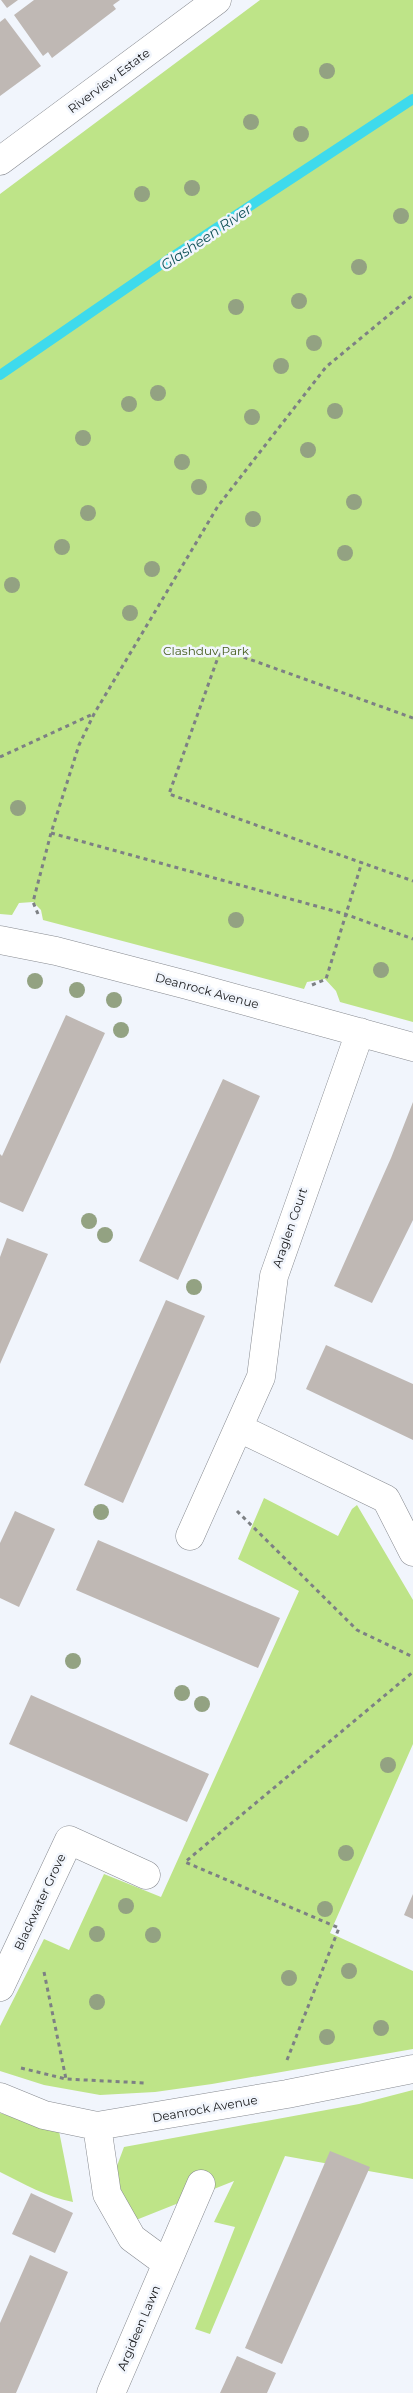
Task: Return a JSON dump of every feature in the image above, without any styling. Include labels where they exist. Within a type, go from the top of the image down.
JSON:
[{"type":"street","name":"Riverview Estate","points":[[0,162],[217,0]]},
{"type":"street","name":"Deanrock Avenue","points":[[0,940],[56,951],[413,1047]]},
{"type":"street","name":"Araglen Court","points":[[190,1536],[261,1377],[274,1276],[360,1032]]},
{"type":"street","points":[[239,1428],[386,1500],[413,1552]]},
{"type":"street","name":"Blackwater Grove","points":[[0,1987],[69,1840],[146,1876]]},
{"type":"street","name":"Deanrock Avenue","points":[[0,2097],[44,2115],[97,2126],[287,2094],[413,2069]]},
{"type":"street","points":[[97,2126],[106,2194],[132,2238],[166,2263]]},
{"type":"street","name":"Argideen Lawn","points":[[111,2393],[201,2184]]},
{"type":"path","points":[[56,951],[33,902],[51,833],[80,745],[94,714],[218,506],[326,368],[413,295]]},
{"type":"path","points":[[413,718],[221,648],[169,794],[413,881]]},
{"type":"path","points":[[0,757],[94,714]]},
{"type":"path","points":[[51,833],[345,914],[413,939]]},
{"type":"path","points":[[326,979],[362,862]]},
{"type":"path","points":[[212,1485],[357,1630],[413,1657]]},
{"type":"path","points":[[284,2066],[339,1928],[185,1862],[413,1672]]},
{"type":"path","points":[[43,1968],[66,2079]]},
{"type":"path","points":[[19,2068],[66,2079],[146,2082]]},
{"type":"green space","name":"Clashduv Park","points":[[260,0],[413,0],[413,1022],[340,1002],[336,991],[325,979],[307,982],[304,989],[43,920],[41,910],[33,902],[19,903],[12,915],[0,914],[0,194]]},
{"type":"green space","points":[[264,1498],[338,1536],[352,1509],[357,1505],[413,1600],[413,1744],[330,1933],[413,1971],[413,2049],[212,2084],[155,2092],[100,2095],[44,2085],[0,2071],[0,2026],[44,1939],[69,1950],[104,1874],[161,1897],[299,1591],[238,1559]]},
{"type":"green space","points":[[413,2090],[413,2179],[285,2156],[210,2334],[195,2329],[235,2227],[214,2222],[234,2181],[131,2222],[108,2190],[124,2147],[359,2104]]},
{"type":"green space","points":[[0,2113],[59,2131],[73,2202],[45,2193],[0,2172]]},
{"type":"building","points":[[1,0],[18,0],[7,8]]},
{"type":"building","points":[[34,0],[120,0],[113,5],[116,9],[52,58],[48,52],[43,56],[14,15]]},
{"type":"building","points":[[5,18],[41,66],[0,96],[0,22]]},
{"type":"building","points":[[66,1015],[105,1033],[23,1212],[0,1202],[0,1154],[2,1156]]},
{"type":"building","points":[[223,1079],[260,1096],[178,1280],[139,1261]]},
{"type":"building","points":[[413,1102],[413,1220],[372,1303],[334,1286],[391,1158]]},
{"type":"building","points":[[7,1238],[48,1254],[0,1364],[0,1257]]},
{"type":"building","points":[[166,1300],[205,1316],[123,1503],[84,1485]]},
{"type":"building","points":[[326,1345],[413,1384],[413,1440],[306,1389]]},
{"type":"building","points":[[15,1511],[55,1529],[19,1607],[0,1598],[0,1543]]},
{"type":"building","points":[[98,1540],[280,1618],[258,1668],[76,1590]]},
{"type":"building","points":[[31,1695],[209,1774],[187,1822],[9,1744]]},
{"type":"building","points":[[413,1894],[413,1919],[404,1915]]},
{"type":"building","points":[[330,2151],[370,2167],[282,2364],[245,2348]]},
{"type":"building","points":[[31,2193],[73,2213],[55,2253],[12,2234]]},
{"type":"building","points":[[30,2255],[68,2272],[16,2393],[0,2393],[0,2323]]},
{"type":"building","points":[[237,2356],[276,2373],[267,2393],[220,2393]]},
{"type":"waterway","name":"Glasheen River","points":[[0,375],[169,259],[413,99]]}]
